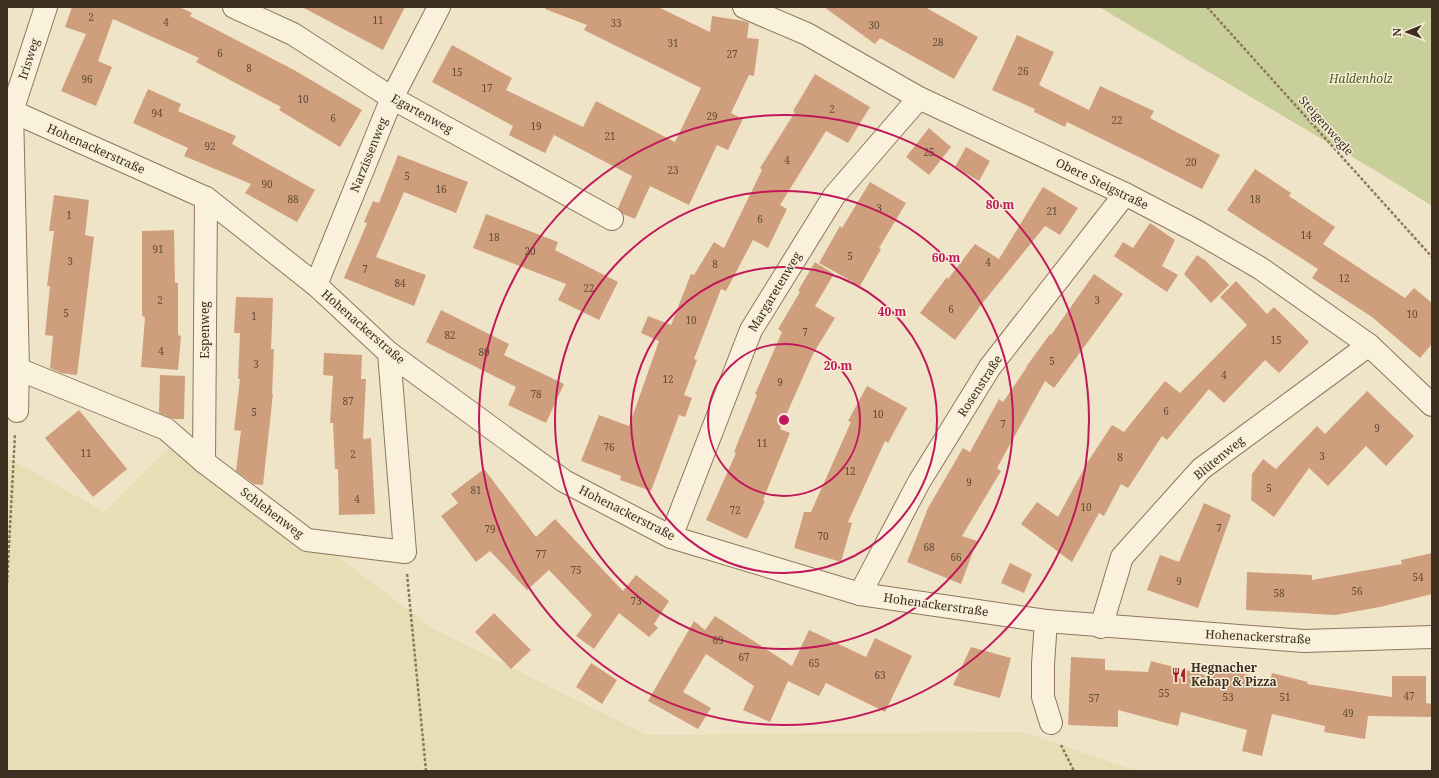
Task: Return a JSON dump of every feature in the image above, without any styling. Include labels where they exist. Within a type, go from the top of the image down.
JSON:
[{"type":"street","name":"Irisweg","points":[[17,411],[18,369],[9,107],[46,7]]},
{"type":"street","name":"Egartenweg","points":[[234,7],[293,34],[392,98],[612,219]]},
{"type":"street","name":"Narzissenweg","points":[[316,285],[392,98],[439,7]]},
{"type":"street","name":"Obere Steigstraße","points":[[744,7],[807,34],[919,98],[1125,194],[1196,231],[1260,268],[1369,345],[1432,405]]},
{"type":"street","name":"Margaretenweg","points":[[671,537],[751,330],[834,196],[919,98]]},
{"type":"street","name":"Hohenackerstraße","points":[[9,107],[206,198],[316,285],[389,353],[564,481],[671,537],[860,594],[1046,622],[1304,641],[1432,637]]},
{"type":"street","name":"Rosenstraße","points":[[860,594],[920,482],[990,367],[1125,194]]},
{"type":"street","name":"Espenweg","points":[[204,462],[206,198]]},
{"type":"street","name":"Blütenweg","points":[[1101,627],[1122,557],[1201,469],[1369,345]]},
{"type":"street","points":[[389,353],[405,552]]},
{"type":"street","name":"Schlehenweg","points":[[18,369],[166,429],[204,462],[307,540],[405,552]]},
{"type":"street","points":[[1046,622],[1043,664],[1043,697],[1051,723]]},
{"type":"path","name":"Steigenwegle","points":[[1207,7],[1432,257]]},
{"type":"path","points":[[7,583],[17,411]]},
{"type":"path","points":[[405,552],[426,771]]},
{"type":"path","points":[[1051,723],[1074,771]]},
{"type":"shaded area","points":[[180,437],[432,628],[647,735],[1023,732],[1136,771],[7,771],[7,457],[104,512]]},
{"type":"green space","name":"Haldenholz","points":[[1099,7],[1432,7],[1432,206],[1386,177]]},
{"type":"building","points":[[72,7],[179,7],[192,13],[190,16],[294,70],[362,110],[340,147],[279,110],[281,107],[196,62],[199,58],[113,19],[98,61],[112,67],[96,106],[61,91],[86,34],[65,27]]},
{"type":"building","points":[[302,7],[405,7],[383,50]]},
{"type":"building","points":[[545,7],[658,7],[710,32],[712,16],[749,23],[747,38],[759,39],[754,76],[749,75],[731,113],[743,119],[728,150],[717,145],[689,205],[650,186],[635,219],[623,214],[618,208],[632,176],[554,135],[545,153],[509,135],[513,126],[432,82],[452,45],[512,78],[506,90],[583,127],[596,101],[675,142],[701,88],[584,30],[587,25],[545,9]]},
{"type":"building","points":[[824,7],[925,7],[978,37],[954,79],[880,38],[875,44]]},
{"type":"building","points":[[1017,35],[1054,52],[1039,85],[1089,110],[1100,86],[1154,111],[1150,118],[1220,155],[1202,189],[1067,122],[1065,127],[1034,112],[1035,109],[992,90]]},
{"type":"building","points":[[815,74],[870,107],[848,143],[826,131],[780,205],[787,209],[768,248],[753,240],[726,291],[721,289],[694,359],[697,360],[684,395],[692,398],[685,417],[679,415],[651,491],[620,480],[621,476],[581,461],[599,415],[629,426],[659,341],[641,333],[648,316],[671,325],[691,274],[694,275],[714,242],[724,248],[762,170],[760,168],[795,112],[793,111]]},
{"type":"building","points":[[148,89],[181,104],[178,111],[236,136],[232,144],[315,190],[297,222],[245,193],[251,184],[184,156],[188,148],[133,123]]},
{"type":"building","points":[[929,128],[951,147],[929,175],[906,157]]},
{"type":"building","points":[[966,147],[990,161],[979,181],[955,167]]},
{"type":"building","points":[[398,155],[468,182],[456,213],[404,192],[376,257],[426,275],[414,306],[344,278],[367,223],[364,222],[373,201],[379,203]]},
{"type":"building","points":[[1255,169],[1291,193],[1289,196],[1335,227],[1323,244],[1405,298],[1414,288],[1432,303],[1432,344],[1420,358],[1372,317],[1312,278],[1318,269],[1227,210]]},
{"type":"building","points":[[870,182],[906,203],[879,248],[881,249],[860,286],[819,263],[840,226],[842,228]]},
{"type":"building","points":[[1043,187],[1078,208],[1060,235],[1045,226],[981,305],[955,340],[920,313],[947,277],[948,279],[975,244],[999,259]]},
{"type":"building","points":[[54,195],[89,200],[85,235],[94,237],[77,375],[61,373],[50,368],[53,336],[45,335],[50,286],[47,286],[54,231],[49,231]]},
{"type":"building","points":[[486,214],[558,242],[555,250],[618,282],[599,320],[558,300],[566,284],[473,248]]},
{"type":"building","points":[[1150,223],[1175,240],[1162,266],[1178,275],[1167,292],[1114,256],[1123,242],[1133,248]]},
{"type":"building","points":[[174,230],[175,283],[178,283],[178,335],[181,336],[178,370],[141,367],[145,317],[142,316],[142,231]]},
{"type":"building","points":[[1197,255],[1206,261],[1229,285],[1211,303],[1184,274]]},
{"type":"building","points":[[815,262],[834,274],[815,306],[835,318],[813,354],[780,429],[790,433],[763,500],[765,501],[747,539],[706,520],[736,453],[734,452],[757,395],[755,394],[782,332],[778,329],[800,292],[798,291]]},
{"type":"building","points":[[1094,274],[1123,294],[1054,388],[1045,381],[997,468],[1001,471],[962,536],[977,541],[961,584],[907,562],[928,508],[963,448],[970,452],[999,399],[1003,402],[1026,367],[1050,334],[1051,335]]},
{"type":"building","points":[[1236,281],[1267,314],[1274,307],[1309,342],[1279,373],[1265,360],[1224,403],[1209,389],[1167,440],[1162,436],[1128,488],[1121,484],[1104,516],[1099,513],[1072,562],[1021,524],[1037,502],[1058,517],[1087,463],[1112,425],[1124,432],[1165,381],[1180,393],[1247,325],[1220,297]]},
{"type":"building","points":[[236,297],[273,298],[271,349],[274,349],[273,394],[263,485],[254,484],[236,471],[241,431],[234,430],[240,379],[238,379],[240,333],[234,333]]},
{"type":"building","points":[[441,310],[509,344],[504,355],[564,384],[546,423],[508,405],[516,387],[426,342]]},
{"type":"building","points":[[324,353],[362,355],[361,379],[366,379],[363,439],[371,438],[375,514],[339,515],[338,469],[335,469],[333,423],[330,423],[333,376],[323,375]]},
{"type":"building","points":[[160,375],[185,376],[184,419],[173,419],[159,413]]},
{"type":"building","points":[[867,386],[907,408],[888,443],[885,441],[848,522],[852,523],[841,562],[794,548],[804,512],[811,512],[851,422],[848,421]]},
{"type":"building","points":[[1367,391],[1414,436],[1386,466],[1366,446],[1328,486],[1309,468],[1274,517],[1251,500],[1252,474],[1263,459],[1276,469],[1317,426],[1325,434]]},
{"type":"building","points":[[79,410],[127,469],[93,497],[45,438]]},
{"type":"building","points":[[484,469],[536,537],[555,519],[623,591],[636,575],[669,601],[654,624],[658,628],[649,637],[619,613],[594,649],[576,636],[592,615],[549,570],[527,590],[490,551],[476,562],[441,516],[458,503],[451,494]]},
{"type":"building","points":[[1204,503],[1231,515],[1198,608],[1147,590],[1160,555],[1179,562]]},
{"type":"building","points":[[1432,553],[1432,594],[1380,607],[1335,615],[1246,610],[1247,572],[1312,575],[1312,580],[1402,564],[1401,560]]},
{"type":"building","points":[[1010,563],[1032,574],[1024,593],[1001,583]]},
{"type":"building","points":[[494,613],[531,650],[511,669],[475,632]]},
{"type":"building","points":[[715,616],[792,666],[809,630],[866,657],[875,638],[912,656],[885,712],[826,683],[819,696],[788,681],[770,722],[743,710],[754,686],[706,654],[683,692],[711,708],[698,729],[648,701],[694,621],[705,630]]},
{"type":"building","points":[[971,647],[1011,658],[1000,698],[953,685]]},
{"type":"building","points":[[1071,657],[1105,659],[1105,670],[1148,672],[1151,661],[1213,677],[1216,666],[1270,681],[1272,673],[1308,682],[1307,684],[1392,697],[1392,676],[1426,676],[1426,703],[1432,704],[1432,717],[1368,716],[1365,739],[1324,732],[1325,726],[1272,714],[1262,756],[1242,751],[1247,730],[1181,712],[1178,726],[1118,710],[1118,727],[1068,725]]},
{"type":"building","points":[[591,663],[617,680],[602,704],[576,687]]},
{"type":"place","name":"Hegnacher Kebap & Pizza","points":[[1179,675]]}]
